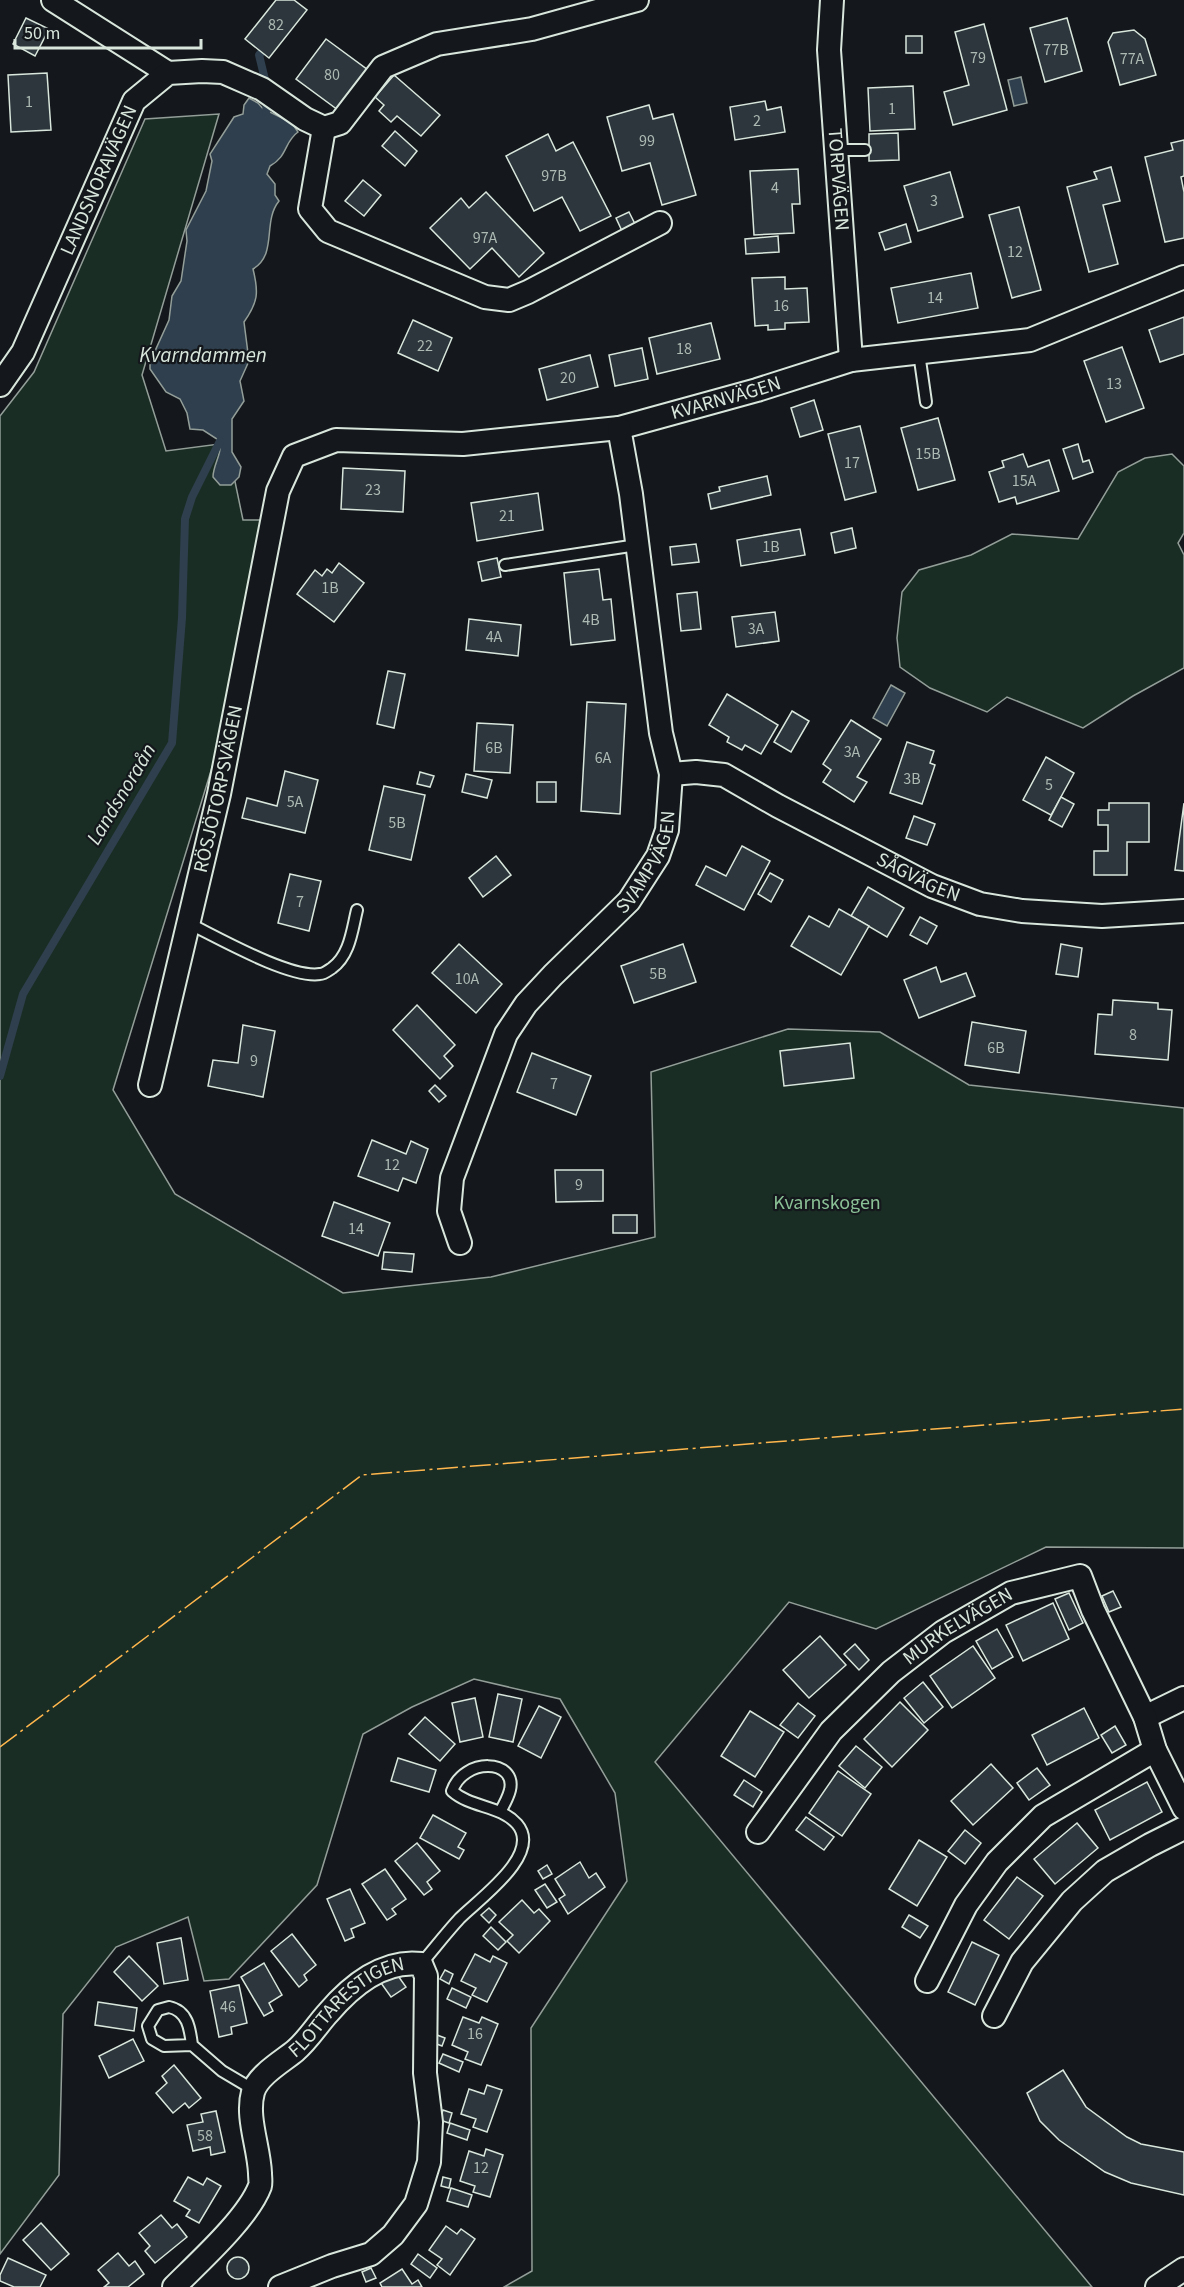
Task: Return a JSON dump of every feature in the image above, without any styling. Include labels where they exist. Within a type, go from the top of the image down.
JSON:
[{"type":"street","points":[[53,0],[168,73],[223,72],[262,89],[305,119],[324,128],[340,123],[383,67],[437,44],[532,29],[638,0]]},
{"type":"street","name":"TORPVÄGEN","points":[[832,0],[829,50],[851,360]]},
{"type":"street","name":"LANDSNORAVÄGEN","points":[[0,385],[23,352],[134,102],[168,73]]},
{"type":"street","points":[[324,128],[310,209],[328,231],[485,297],[509,300],[528,292],[660,223]]},
{"type":"street","name":"KVARNVÄGEN","points":[[278,491],[294,456],[336,440],[463,444],[619,428],[757,390],[851,360],[1030,340],[1184,277]]},
{"type":"street","name":"SVAMPVÄGEN","points":[[460,1243],[449,1211],[452,1178],[506,1034],[526,1004],[629,901],[658,856],[667,830],[671,774],[661,733],[637,545],[619,428]]},
{"type":"street","name":"RÖSJÖTORPSVÄGEN","points":[[150,1085],[227,756],[278,491]]},
{"type":"street","name":"SÅGVÄGEN","points":[[671,774],[696,772],[724,776],[932,886],[980,903],[1022,911],[1102,916],[1184,911]]},
{"type":"street","name":"MURKELVÄGEN","points":[[758,1832],[831,1731],[891,1672],[943,1632],[1011,1593],[1080,1576],[1093,1610],[1145,1717],[1155,1750],[1184,1808]]},
{"type":"street","points":[[1145,1717],[1184,1698]]},
{"type":"street","points":[[927,1981],[966,1905],[997,1862],[1043,1815],[1155,1750]]},
{"type":"street","points":[[994,2016],[1022,1962],[1072,1901],[1105,1871],[1184,1828]]},
{"type":"street","name":"FLOTTARESTIGEN","points":[[254,2090],[274,2065],[308,2038],[328,2012],[349,1991],[374,1973],[407,1962],[421,1964],[426,1976],[425,2073],[431,2122],[429,2162],[416,2204],[393,2235],[371,2254],[332,2266],[280,2287]]},
{"type":"street","points":[[174,2287],[241,2217],[261,2185],[260,2156],[252,2113],[254,2090]]},
{"type":"street","points":[[1157,2287],[1184,2269]]},
{"type":"lane","points":[[836,150],[865,150]]},
{"type":"lane","points":[[919,353],[926,402]]},
{"type":"lane","points":[[505,565],[637,545]]},
{"type":"lane","points":[[188,922],[274,964],[306,974],[321,974],[334,967],[344,954],[357,910]]},
{"type":"lane","points":[[421,1964],[461,1918],[500,1881],[523,1847],[523,1832],[516,1822],[500,1812],[460,1798],[452,1791],[456,1782],[475,1767],[490,1765],[503,1770],[510,1781],[510,1790],[500,1812]]},
{"type":"lane","points":[[192,2046],[188,2022],[176,2008],[158,2010],[148,2025],[149,2033],[157,2044],[192,2046],[222,2071],[254,2090]]},
{"type":"green space","name":"Kvarnskogen","points":[[219,114],[142,375],[166,451],[227,443],[243,520],[263,520],[241,673],[113,1090],[175,1194],[343,1293],[491,1277],[655,1237],[651,1072],[788,1029],[880,1032],[969,1085],[1184,1108],[1184,1548],[1046,1547],[876,1629],[789,1602],[655,1762],[1092,2287],[504,2287],[532,2271],[531,2028],[627,1881],[615,1793],[560,1699],[474,1679],[412,1707],[363,1734],[317,1885],[229,1979],[204,1981],[188,1917],[116,1947],[63,2014],[59,2175],[0,2254],[0,416],[34,372],[145,119]]},
{"type":"green space","points":[[1172,454],[1184,466],[1184,533],[1178,543],[1184,555],[1184,668],[1133,696],[1083,728],[1007,697],[987,712],[930,688],[900,667],[897,638],[902,592],[919,570],[971,555],[1012,534],[1078,539],[1118,472],[1145,458]]},
{"type":"water","points":[[1021,77],[1027,103],[1014,106],[1008,80]]},
{"type":"water","name":"Kvarndammen","points":[[249,98],[258,103],[266,112],[292,123],[298,132],[290,140],[280,158],[270,166],[267,174],[275,184],[275,195],[279,201],[271,218],[265,255],[261,263],[253,269],[256,285],[255,303],[244,322],[249,361],[240,381],[244,401],[232,419],[232,452],[241,467],[239,477],[231,485],[220,485],[213,477],[220,441],[203,430],[190,429],[187,413],[180,399],[166,392],[150,369],[150,362],[169,320],[172,296],[181,281],[187,241],[186,230],[206,191],[212,161],[210,154],[234,117],[243,114],[244,105]]},
{"type":"water","points":[[891,685],[905,693],[887,726],[873,718]]},
{"type":"building","points":[[276,0],[294,0],[307,10],[269,58],[245,39]]},
{"type":"building","points":[[26,18],[49,29],[35,56],[13,44]]},
{"type":"building","points":[[1067,18],[1082,71],[1045,82],[1030,28]]},
{"type":"building","points":[[984,24],[1007,110],[953,125],[944,92],[969,85],[955,32]]},
{"type":"building","points":[[1134,30],[1145,39],[1156,75],[1120,85],[1108,42],[1113,33]]},
{"type":"building","points":[[906,36],[922,36],[922,53],[906,53]]},
{"type":"building","points":[[326,39],[368,70],[338,110],[296,79]]},
{"type":"building","points":[[47,73],[51,130],[11,132],[8,75]]},
{"type":"building","points":[[394,75],[440,115],[421,136],[397,116],[391,122],[379,111],[384,105],[375,97]]},
{"type":"building","points":[[913,86],[915,129],[870,131],[868,88]]},
{"type":"building","points":[[765,101],[767,110],[781,107],[785,132],[735,140],[730,107]]},
{"type":"building","points":[[649,105],[653,119],[673,114],[696,195],[662,205],[650,163],[622,171],[607,117]]},
{"type":"building","points":[[395,131],[417,151],[405,166],[382,146]]},
{"type":"building","points":[[898,133],[899,160],[869,161],[869,134]]},
{"type":"building","points":[[548,134],[556,151],[573,142],[611,216],[580,231],[562,197],[534,211],[506,156]]},
{"type":"building","points":[[1184,140],[1184,176],[1181,177],[1184,192],[1184,238],[1165,242],[1145,157],[1173,150],[1171,143]]},
{"type":"building","points":[[1111,167],[1120,201],[1103,205],[1118,264],[1089,272],[1067,187],[1097,179],[1094,172]]},
{"type":"building","points":[[798,169],[800,204],[792,204],[794,233],[754,235],[750,171]]},
{"type":"building","points":[[950,172],[963,217],[918,231],[904,186]]},
{"type":"building","points":[[363,180],[381,195],[364,216],[345,201]]},
{"type":"building","points":[[486,192],[544,253],[519,277],[492,248],[470,269],[430,228],[461,198],[469,208]]},
{"type":"building","points":[[1019,207],[1041,290],[1012,298],[989,215]]},
{"type":"building","points":[[629,212],[635,224],[622,231],[616,218]]},
{"type":"building","points":[[906,224],[911,242],[885,250],[879,233]]},
{"type":"building","points":[[778,236],[779,252],[746,254],[745,239]]},
{"type":"building","points":[[971,273],[978,308],[898,323],[891,288]]},
{"type":"building","points":[[785,277],[785,289],[807,288],[809,322],[785,323],[785,329],[768,330],[768,325],[755,326],[752,278]]},
{"type":"building","points":[[1184,317],[1184,354],[1160,362],[1149,330]]},
{"type":"building","points":[[413,320],[452,338],[438,371],[398,353]]},
{"type":"building","points":[[711,323],[720,359],[657,374],[649,338]]},
{"type":"building","points":[[1122,347],[1144,408],[1106,422],[1084,361]]},
{"type":"building","points":[[642,348],[648,379],[615,386],[609,355]]},
{"type":"building","points":[[590,355],[598,387],[547,400],[539,369]]},
{"type":"building","points":[[814,400],[823,430],[800,437],[791,408]]},
{"type":"building","points":[[938,418],[955,480],[918,490],[901,428]]},
{"type":"building","points":[[860,426],[876,492],[845,500],[828,434]]},
{"type":"building","points":[[1078,444],[1083,462],[1089,460],[1093,472],[1073,479],[1063,449]]},
{"type":"building","points":[[1023,454],[1028,467],[1049,460],[1059,491],[1017,504],[1015,497],[999,502],[989,472],[1004,467],[1002,461]]},
{"type":"building","points":[[343,468],[405,471],[403,512],[341,509]]},
{"type":"building","points":[[767,476],[771,495],[711,509],[708,494],[720,491],[719,487]]},
{"type":"building","points":[[538,493],[543,530],[477,541],[471,503]]},
{"type":"building","points":[[852,528],[856,548],[835,553],[831,533]]},
{"type":"building","points":[[800,529],[805,555],[741,566],[737,540]]},
{"type":"building","points":[[696,544],[699,562],[672,565],[670,547]]},
{"type":"building","points":[[497,558],[501,577],[482,581],[478,562]]},
{"type":"building","points":[[339,563],[364,583],[334,622],[297,594],[315,570],[322,576],[327,569],[332,573]]},
{"type":"building","points":[[599,569],[603,600],[611,599],[615,640],[571,645],[564,573]]},
{"type":"building","points":[[697,592],[701,629],[681,631],[677,594]]},
{"type":"building","points":[[775,612],[779,641],[736,647],[732,617]]},
{"type":"building","points":[[469,619],[521,625],[518,656],[466,650]]},
{"type":"building","points":[[388,671],[405,674],[394,728],[377,724]]},
{"type":"building","points":[[727,694],[778,725],[761,754],[745,745],[742,750],[727,742],[729,737],[709,725]]},
{"type":"building","points":[[587,702],[626,704],[620,814],[581,811]]},
{"type":"building","points":[[792,711],[809,721],[791,752],[774,742]]},
{"type":"building","points":[[851,720],[881,739],[857,777],[867,782],[854,802],[823,782],[831,770],[823,764]]},
{"type":"building","points":[[477,723],[513,725],[510,773],[474,771]]},
{"type":"building","points":[[907,742],[934,751],[930,763],[935,765],[922,804],[890,793]]},
{"type":"building","points":[[1046,757],[1074,773],[1051,815],[1023,800]]},
{"type":"building","points":[[285,771],[318,780],[305,833],[242,818],[247,798],[277,806]]},
{"type":"building","points":[[420,772],[434,776],[430,787],[417,784]]},
{"type":"building","points":[[466,774],[492,780],[487,798],[462,792]]},
{"type":"building","points":[[537,782],[556,782],[556,802],[537,802]]},
{"type":"building","points":[[384,786],[425,795],[411,860],[369,850]]},
{"type":"building","points":[[1061,797],[1074,804],[1062,827],[1049,820]]},
{"type":"building","points":[[1109,803],[1149,803],[1149,842],[1127,842],[1127,875],[1094,875],[1094,851],[1108,851],[1108,825],[1098,825],[1098,810],[1109,810]]},
{"type":"building","points":[[1184,803],[1184,871],[1175,870]]},
{"type":"building","points":[[914,816],[935,824],[927,845],[906,838]]},
{"type":"building","points":[[742,846],[770,861],[744,910],[696,885],[706,866],[726,876]]},
{"type":"building","points":[[496,856],[511,875],[483,897],[469,878]]},
{"type":"building","points":[[770,873],[783,880],[771,902],[758,894]]},
{"type":"building","points":[[290,874],[321,881],[309,931],[278,923]]},
{"type":"building","points":[[868,887],[904,908],[887,937],[851,916]]},
{"type":"building","points":[[839,909],[869,926],[841,975],[791,946],[809,916],[829,927]]},
{"type":"building","points":[[920,917],[937,926],[927,944],[910,935]]},
{"type":"building","points":[[459,944],[502,984],[476,1013],[432,973]]},
{"type":"building","points":[[683,944],[696,982],[634,1003],[621,966]]},
{"type":"building","points":[[1061,944],[1082,948],[1078,977],[1056,974]]},
{"type":"building","points":[[936,967],[941,982],[966,973],[975,996],[919,1018],[904,980]]},
{"type":"building","points":[[1113,1000],[1158,1003],[1158,1009],[1172,1010],[1168,1060],[1095,1054],[1098,1014],[1112,1015]]},
{"type":"building","points":[[417,1005],[455,1045],[444,1056],[453,1066],[440,1079],[393,1030]]},
{"type":"building","points":[[972,1022],[1026,1031],[1019,1073],[965,1065]]},
{"type":"building","points":[[243,1025],[275,1031],[263,1097],[208,1086],[213,1060],[238,1063]]},
{"type":"building","points":[[850,1043],[854,1078],[784,1086],[780,1051]]},
{"type":"building","points":[[532,1053],[591,1076],[576,1115],[517,1092]]},
{"type":"building","points":[[435,1085],[446,1096],[439,1102],[429,1091]]},
{"type":"building","points":[[372,1140],[406,1154],[411,1141],[428,1149],[416,1183],[403,1178],[398,1191],[358,1176]]},
{"type":"building","points":[[555,1170],[603,1170],[603,1201],[556,1202]]},
{"type":"building","points":[[334,1202],[390,1223],[378,1256],[322,1236]]},
{"type":"building","points":[[613,1215],[637,1215],[637,1233],[613,1233]]},
{"type":"building","points":[[384,1252],[414,1254],[412,1272],[382,1269]]},
{"type":"building","points":[[1113,1591],[1121,1607],[1109,1612],[1102,1596]]},
{"type":"building","points":[[1069,1593],[1083,1623],[1069,1630],[1055,1599]]},
{"type":"building","points":[[1053,1603],[1069,1639],[1023,1661],[1006,1625]]},
{"type":"building","points":[[997,1629],[1013,1657],[992,1669],[976,1641]]},
{"type":"building","points":[[820,1636],[846,1665],[809,1698],[783,1670]]},
{"type":"building","points":[[855,1644],[869,1660],[859,1670],[844,1654]]},
{"type":"building","points":[[973,1646],[995,1678],[952,1708],[930,1676]]},
{"type":"building","points":[[923,1682],[943,1707],[924,1723],[904,1698]]},
{"type":"building","points":[[498,1694],[522,1699],[513,1742],[489,1737]]},
{"type":"building","points":[[475,1698],[483,1737],[460,1742],[452,1703]]},
{"type":"building","points":[[900,1702],[928,1730],[892,1767],[864,1739]]},
{"type":"building","points":[[798,1703],[815,1716],[798,1738],[780,1725]]},
{"type":"building","points":[[539,1706],[561,1717],[541,1758],[518,1746]]},
{"type":"building","points":[[1084,1708],[1099,1738],[1047,1765],[1032,1735]]},
{"type":"building","points":[[750,1711],[784,1732],[755,1777],[721,1756]]},
{"type":"building","points":[[425,1717],[455,1744],[440,1761],[409,1734]]},
{"type":"building","points":[[1115,1726],[1126,1745],[1112,1753],[1101,1735]]},
{"type":"building","points":[[856,1746],[882,1767],[865,1788],[839,1766]]},
{"type":"building","points":[[398,1758],[436,1770],[429,1792],[391,1781]]},
{"type":"building","points":[[991,1764],[1013,1788],[973,1825],[951,1801]]},
{"type":"building","points":[[1037,1768],[1050,1785],[1029,1800],[1017,1783]]},
{"type":"building","points":[[838,1771],[871,1794],[842,1836],[809,1813]]},
{"type":"building","points":[[744,1780],[762,1792],[753,1807],[734,1795]]},
{"type":"building","points":[[1147,1782],[1162,1812],[1110,1840],[1095,1810]]},
{"type":"building","points":[[433,1815],[466,1833],[458,1847],[464,1850],[459,1859],[420,1838]]},
{"type":"building","points":[[806,1817],[834,1837],[824,1850],[796,1830]]},
{"type":"building","points":[[1077,1823],[1098,1848],[1055,1884],[1034,1859]]},
{"type":"building","points":[[965,1830],[981,1843],[965,1864],[948,1851]]},
{"type":"building","points":[[919,1840],[947,1857],[917,1906],[889,1889]]},
{"type":"building","points":[[417,1843],[440,1871],[427,1882],[432,1889],[424,1895],[395,1861]]},
{"type":"building","points":[[580,1862],[589,1878],[596,1873],[605,1887],[568,1914],[559,1899],[565,1895],[555,1879]]},
{"type":"building","points":[[547,1865],[552,1874],[543,1879],[538,1871]]},
{"type":"building","points":[[385,1869],[406,1899],[392,1909],[396,1914],[387,1920],[362,1884]]},
{"type":"building","points":[[1017,1877],[1043,1896],[1009,1939],[984,1920]]},
{"type":"building","points":[[545,1884],[557,1902],[547,1908],[535,1890]]},
{"type":"building","points":[[350,1889],[365,1923],[351,1929],[354,1937],[345,1941],[327,1899]]},
{"type":"building","points":[[522,1900],[534,1913],[539,1909],[550,1921],[519,1953],[507,1941],[513,1935],[499,1922]]},
{"type":"building","points":[[489,1908],[496,1915],[489,1923],[481,1915]]},
{"type":"building","points":[[909,1915],[928,1926],[920,1938],[902,1927]]},
{"type":"building","points":[[491,1927],[506,1942],[498,1950],[483,1936]]},
{"type":"building","points":[[292,1934],[316,1965],[304,1975],[307,1980],[299,1987],[271,1951]]},
{"type":"building","points":[[181,1938],[188,1980],[164,1984],[157,1943]]},
{"type":"building","points":[[972,1942],[999,1955],[975,2005],[948,1992]]},
{"type":"building","points":[[475,1954],[490,1962],[493,1956],[507,1963],[487,2002],[472,1995],[476,1988],[461,1981]]},
{"type":"building","points":[[129,1956],[158,1986],[142,2001],[114,1972]]},
{"type":"building","points":[[264,1963],[282,1995],[269,2003],[273,2011],[264,2016],[241,1977]]},
{"type":"building","points":[[445,1970],[453,1974],[449,1984],[440,1979]]},
{"type":"building","points":[[396,1973],[406,1987],[391,1997],[381,1983]]},
{"type":"building","points":[[239,1985],[247,2023],[231,2027],[232,2034],[219,2037],[210,1991]]},
{"type":"building","points":[[452,1988],[471,1997],[466,2008],[447,1999]]},
{"type":"building","points":[[98,2002],[137,2008],[134,2031],[95,2025]]},
{"type":"building","points":[[463,2017],[479,2023],[482,2017],[498,2024],[481,2065],[465,2059],[468,2052],[452,2045]]},
{"type":"building","points":[[437,2035],[445,2038],[442,2046],[434,2043]]},
{"type":"building","points":[[133,2039],[144,2061],[109,2078],[99,2056]]},
{"type":"building","points":[[443,2054],[463,2062],[459,2072],[439,2063]]},
{"type":"building","points":[[174,2065],[201,2098],[189,2108],[185,2103],[173,2113],[156,2093],[167,2083],[162,2076]]},
{"type":"building","points":[[1063,2070],[1086,2107],[1127,2137],[1141,2144],[1184,2152],[1184,2195],[1131,2183],[1105,2172],[1059,2140],[1040,2121],[1027,2093]]},
{"type":"building","points":[[487,2085],[502,2090],[487,2132],[473,2127],[476,2119],[461,2114],[469,2089],[484,2094]]},
{"type":"building","points":[[443,2110],[452,2113],[449,2123],[440,2120]]},
{"type":"building","points":[[216,2111],[225,2152],[211,2155],[210,2147],[193,2151],[187,2125],[203,2122],[201,2114]]},
{"type":"building","points":[[450,2123],[470,2130],[467,2140],[447,2133]]},
{"type":"building","points":[[486,2149],[503,2155],[490,2197],[473,2192],[475,2186],[460,2181],[469,2151],[484,2156]]},
{"type":"building","points":[[188,2177],[203,2185],[207,2178],[221,2186],[199,2223],[186,2216],[190,2210],[174,2201]]},
{"type":"building","points":[[443,2177],[451,2179],[449,2188],[441,2186]]},
{"type":"building","points":[[451,2188],[472,2195],[468,2207],[447,2201]]},
{"type":"building","points":[[161,2215],[172,2228],[177,2224],[187,2237],[155,2263],[145,2251],[150,2246],[139,2233]]},
{"type":"building","points":[[41,2223],[69,2254],[51,2270],[23,2240]]},
{"type":"building","points":[[446,2226],[457,2234],[461,2229],[475,2239],[450,2275],[437,2265],[442,2259],[429,2250]]},
{"type":"building","points":[[118,2253],[129,2266],[135,2261],[144,2274],[128,2287],[104,2287],[109,2283],[98,2270]]},
{"type":"building","points":[[418,2254],[437,2268],[430,2278],[411,2264]]},
{"type":"building","points":[[238,2257],[246,2260],[249,2268],[246,2276],[238,2279],[230,2276],[227,2268],[230,2260]]},
{"type":"building","points":[[8,2258],[46,2275],[40,2287],[14,2287],[0,2281],[0,2275]]},
{"type":"building","points":[[371,2268],[376,2278],[366,2282],[362,2272]]},
{"type":"building","points":[[402,2269],[412,2284],[418,2280],[422,2287],[382,2287],[380,2283]]},
{"type":"waterway","points":[[266,112],[268,92],[259,55],[267,46]]},
{"type":"waterway","name":"Landsnoraån","points":[[0,1076],[23,994],[172,743],[182,618],[185,519],[192,497],[220,441]]},
{"type":"power","points":[[0,1747],[362,1475],[1184,1409]]}]
